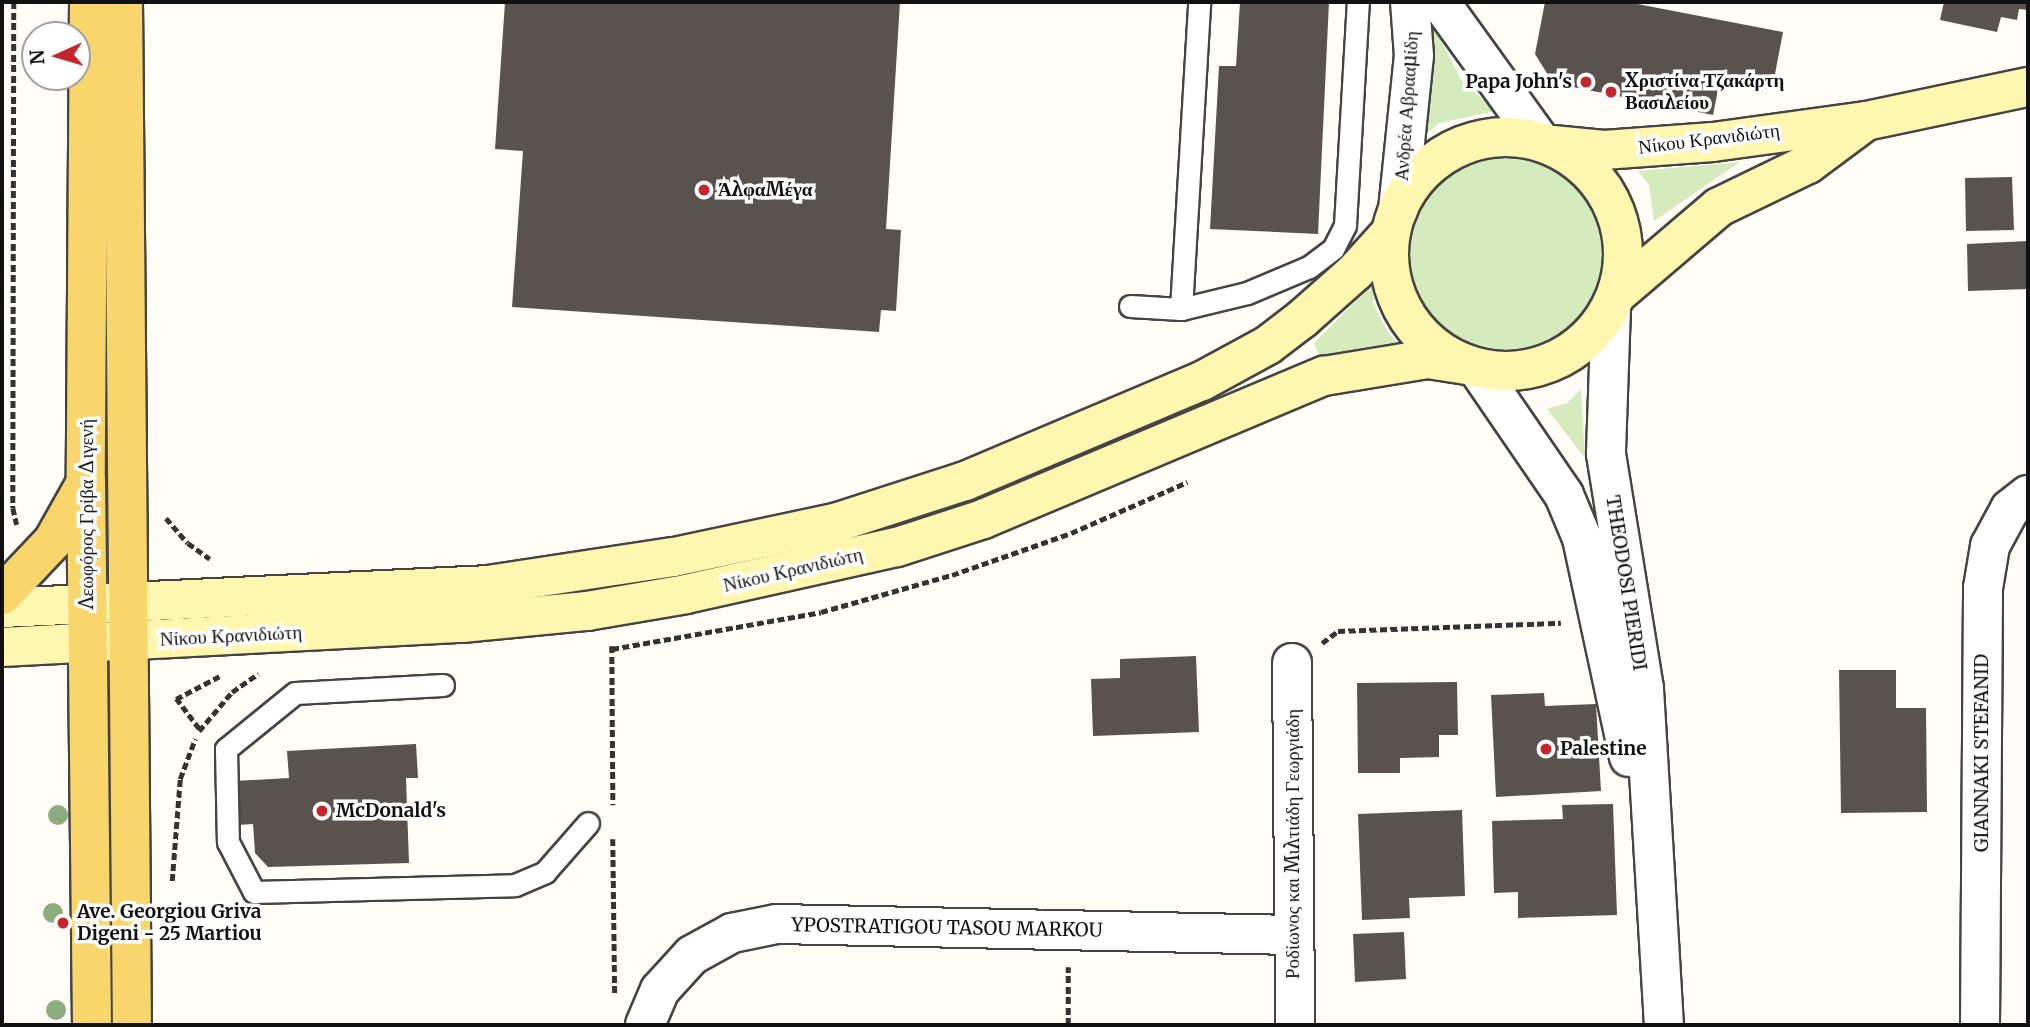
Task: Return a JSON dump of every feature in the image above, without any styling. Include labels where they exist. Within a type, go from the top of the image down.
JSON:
[{"type":"main road","name":"Λεωφόρος Γρίβα Διγενή","points":[[89,2],[86,603],[92,1025]]},
{"type":"main road","name":"Λεωφόρος Γρίβα Διγενή","points":[[123,2],[132,1025]]},
{"type":"main road","name":"Νίκου Κρανιδιώτη","points":[[1546,143],[1649,149],[1866,121],[2028,87]]},
{"type":"main road","name":"Νίκου Κρανιδιώτη","points":[[1614,301],[1718,207],[1808,163],[1866,121]]},
{"type":"main road","points":[[1499,136],[1546,143],[1586,167],[1614,209],[1624,258],[1614,301],[1585,341],[1549,364],[1508,372],[1472,367],[1421,335],[1400,304],[1390,268],[1395,221],[1422,173],[1457,148],[1499,136]]},
{"type":"main road","name":"Νίκου Κρανιδιώτη","points":[[2,608],[532,580],[746,544],[838,522],[964,481],[1202,381],[1268,345],[1302,319],[1355,272],[1395,221]]},
{"type":"main road","name":"Νίκου Κρανιδιώτη","points":[[2,646],[130,642],[462,623],[587,611],[686,594],[897,547],[983,519],[1324,376],[1428,359],[1472,367]]},
{"type":"main road","points":[[2,595],[53,541],[86,481]]},
{"type":"street","name":"Ανδρέα Αβρααμίδη","points":[[1395,221],[1414,57],[1410,2]]},
{"type":"street","points":[[1440,2],[1546,143]]},
{"type":"street","name":"THEODOSI PIERIDI","points":[[1614,301],[1606,454],[1644,689],[1664,1025]]},
{"type":"street","name":"THEODOSI PIERIDI","points":[[1472,367],[1564,495],[1582,538],[1652,858]]},
{"type":"street","name":"GIANNAKI STEFANID","points":[[1980,1025],[1983,588],[1990,546],[2010,509],[2028,495]]},
{"type":"street","name":"Ροδίωνος και Μιλτιάδη Γεωργιάδη","points":[[1292,663],[1295,1025]]},
{"type":"street","name":"YPOSTRATIGOU TASOU MARKOU","points":[[645,1025],[660,990],[692,955],[732,933],[777,924],[1294,935]]},
{"type":"lane","points":[[1181,309],[1199,2]]},
{"type":"lane","points":[[1130,306],[1181,309],[1247,293],[1309,267],[1333,249],[1345,225],[1359,2]]},
{"type":"lane","points":[[443,685],[295,693],[226,750],[228,842],[254,892],[516,885],[545,873],[588,823]]},
{"type":"path","points":[[14,2],[13,508],[18,531]]},
{"type":"path","points":[[1292,663],[1338,631],[1601,621]]},
{"type":"path","points":[[171,892],[180,779],[199,729],[232,692],[258,674]]},
{"type":"path","points":[[176,699],[199,729]]},
{"type":"path","points":[[1068,1025],[1069,930]]},
{"type":"green space","points":[[1426,11],[1461,80],[1496,111],[1439,123],[1413,145]]},
{"type":"green space","points":[[1506,156],[1544,164],[1577,185],[1598,218],[1606,256],[1598,294],[1577,327],[1544,348],[1506,356],[1468,348],[1435,327],[1414,294],[1406,256],[1414,218],[1435,185],[1468,164]]},
{"type":"green space","points":[[1740,162],[1654,221],[1649,185],[1638,171]]},
{"type":"green space","points":[[1373,284],[1373,302],[1380,317],[1389,334],[1406,350],[1321,362],[1314,343]]},
{"type":"green space","points":[[1581,389],[1585,458],[1547,409],[1567,403]]},
{"type":"building","name":"ΆλφαΜέγα","points":[[505,2],[900,2],[886,229],[901,230],[896,311],[881,310],[879,332],[512,307],[523,151],[495,149]]},
{"type":"building","points":[[1240,2],[1329,2],[1318,234],[1210,229],[1219,66],[1236,66]]},
{"type":"building","points":[[1545,2],[1627,2],[1783,32],[1772,90],[1720,80],[1713,115],[1553,83],[1535,54]]},
{"type":"building","points":[[1944,2],[2028,2],[2028,10],[2019,9],[2017,20],[2001,17],[1997,32],[1940,20]]},
{"type":"building","points":[[2012,177],[2014,230],[1966,231],[1965,178]]},
{"type":"building","points":[[2028,241],[2028,289],[1968,291],[1967,244]]},
{"type":"building","points":[[1196,656],[1199,732],[1093,736],[1091,679],[1120,678],[1120,659]]},
{"type":"building","points":[[1839,670],[1896,670],[1896,708],[1926,708],[1927,812],[1841,813]]},
{"type":"building","points":[[1457,682],[1458,735],[1439,735],[1439,757],[1400,758],[1400,773],[1358,773],[1357,683]]},
{"type":"building","name":"Palestine","points":[[1544,693],[1545,706],[1596,704],[1601,791],[1496,797],[1491,695]]},
{"type":"building","name":"McDonald's","points":[[416,744],[418,778],[406,778],[409,863],[268,867],[255,853],[253,824],[238,825],[235,781],[289,778],[287,751]]},
{"type":"building","points":[[1613,804],[1617,915],[1518,918],[1518,892],[1494,893],[1492,821],[1563,819],[1562,805]]},
{"type":"building","points":[[1462,810],[1465,896],[1409,898],[1410,918],[1362,920],[1358,814]]},
{"type":"building","points":[[1404,932],[1406,979],[1355,982],[1353,934]]},
{"type":"place","name":"Papa John's","points":[[1586,82]]},
{"type":"place","name":"Χριστίνα Τζακάρτη Βασιλείου","points":[[1611,92]]},
{"type":"place","name":"ΆλφαΜέγα","points":[[704,190]]},
{"type":"place","name":"Palestine","points":[[1546,749]]},
{"type":"place","name":"McDonald's","points":[[322,811]]},
{"type":"place","name":"Ave. Georgiou Griva Digeni - 25 Martiou","points":[[63,923]]}]
